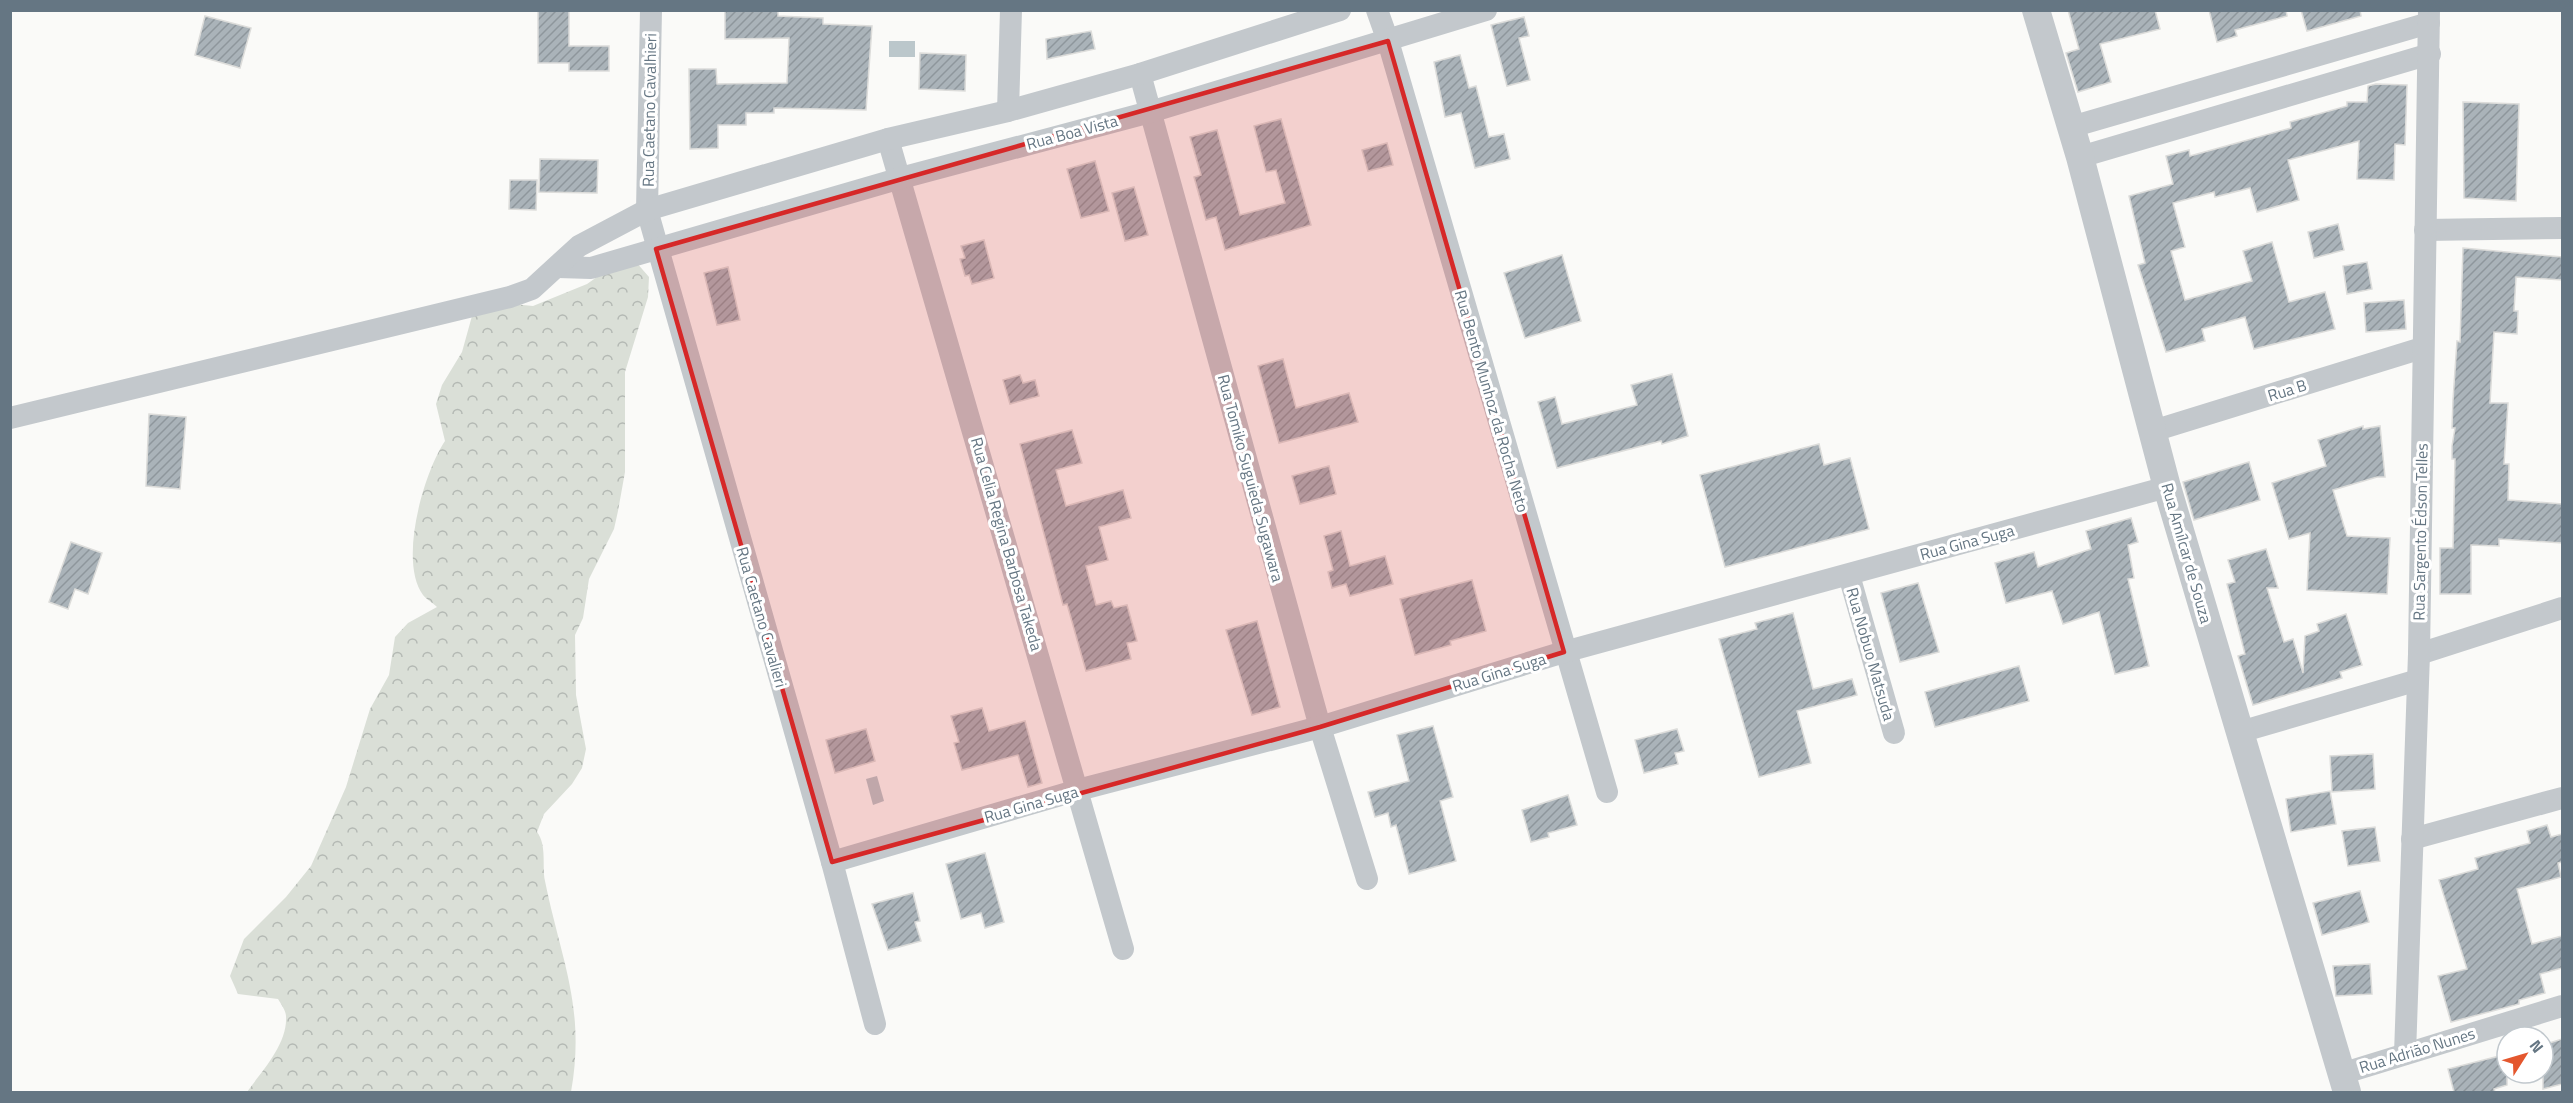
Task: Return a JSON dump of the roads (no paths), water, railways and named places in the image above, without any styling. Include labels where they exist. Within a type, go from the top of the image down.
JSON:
[{"type":"street","name":"Rua Caetano Cavalhieri","points":[[647,210],[651,10]]},
{"type":"street","points":[[1008,111],[1011,10]]},
{"type":"street","points":[[10,418],[510,297],[532,289],[579,246],[647,210],[888,139],[1008,111],[1140,74],[1340,10]]},
{"type":"street","name":"Rua Bento Munhoz da Rocha Neto","points":[[1377,10],[1388,41],[1564,652],[1607,792]]},
{"type":"street","name":"Rua Boa Vista","points":[[558,267],[591,268],[901,178],[1150,112],[1486,10]]},
{"type":"street","name":"Rua Amílcar de Souza","points":[[2036,10],[2080,157],[2167,487],[2344,1083]]},
{"type":"street","points":[[2071,127],[2221,83],[2429,17]]},
{"type":"street","name":"Rua Sargento Édson Telles","points":[[2405,1053],[2419,654],[2422,348],[2429,17]]},
{"type":"street","points":[[2080,157],[2430,54]]},
{"type":"street","name":"Rua Tomiko Suguieda Sugawara","points":[[1140,74],[1320,727],[1367,879]]},
{"type":"street","points":[[2221,83],[2230,112]]},
{"type":"street","name":"Rua Celia Regina Barbosa Takeda","points":[[888,139],[1123,949]]},
{"type":"street","name":"Rua Caetano Cavalieri","points":[[647,210],[656,249],[832,862],[875,1024]]},
{"type":"street","points":[[2426,230],[2562,228]]},
{"type":"street","name":"Rua B","points":[[2153,431],[2422,348]]},
{"type":"street","name":"Rua Gina Suga","points":[[832,862],[1078,790],[1320,727],[1564,652],[2167,487]]},
{"type":"street","name":"Rua Nobuo Matsuda","points":[[1849,575],[1894,733]]},
{"type":"street","points":[[2419,654],[2562,608]]},
{"type":"street","points":[[2240,732],[2418,680]]},
{"type":"street","points":[[2412,839],[2562,798]]},
{"type":"street","name":"Rua Adrião Nunes","points":[[2344,1083],[2405,1053],[2562,1006]]}]
